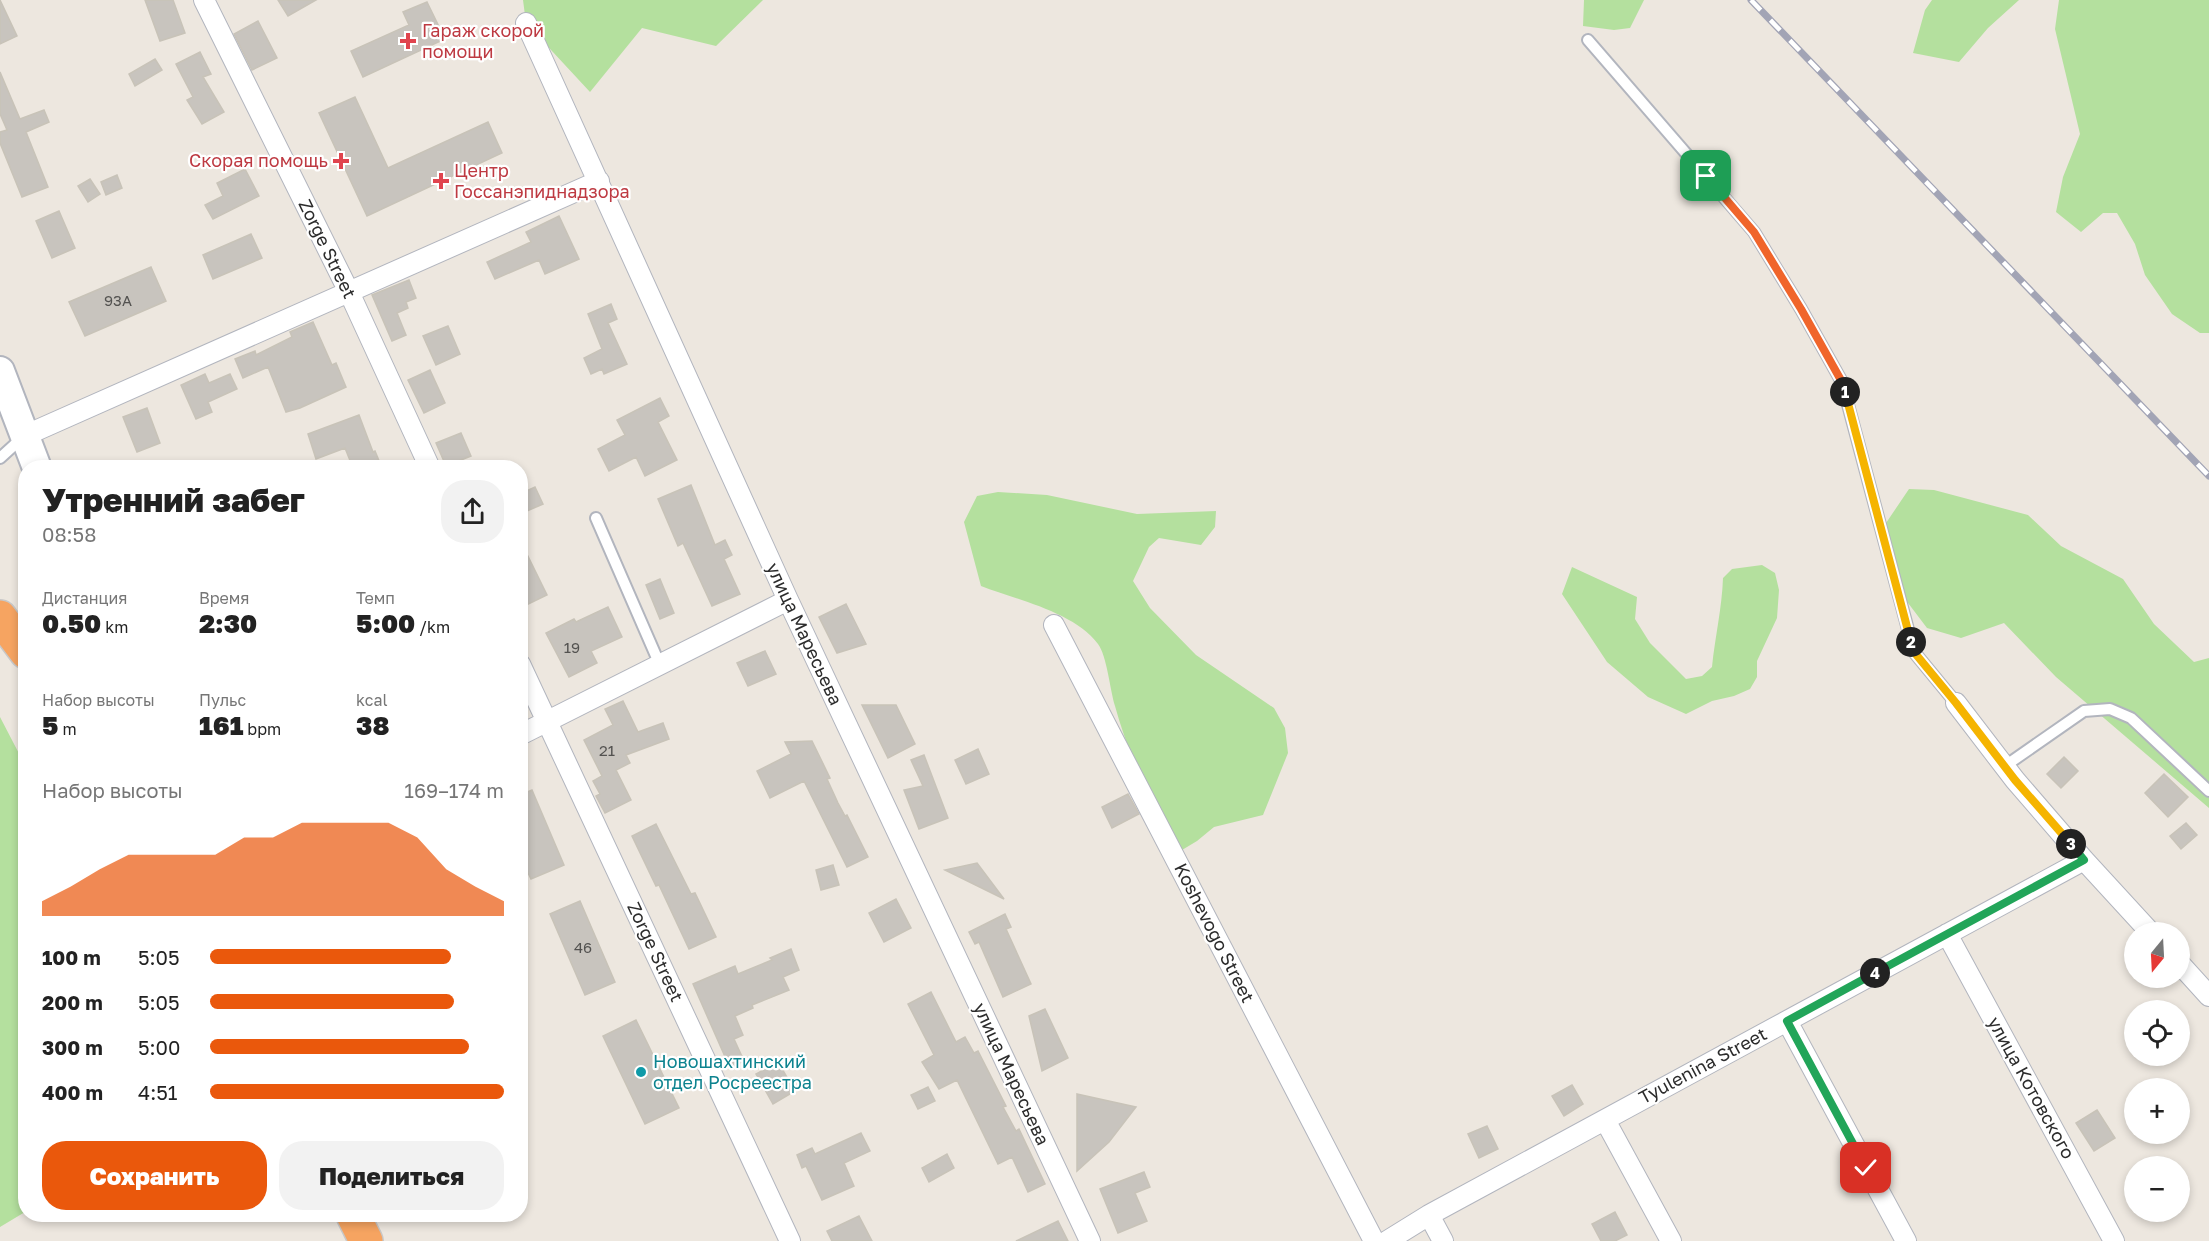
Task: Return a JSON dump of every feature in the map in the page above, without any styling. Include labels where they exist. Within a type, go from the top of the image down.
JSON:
[{"type":"highway","points":[[0,617],[18,641]]},
{"type":"highway","points":[[356,1222],[366,1241]]},
{"type":"main road","points":[[0,371],[34,460]]},
{"type":"street","name":"Zorge Street","points":[[204,0],[349,292],[426,460]]},
{"type":"street","name":"улица Маресьева","points":[[526,23],[788,600],[1090,1241]]},
{"type":"street","points":[[24,436],[599,181]]},
{"type":"street","points":[[528,731],[788,600]]},
{"type":"street","name":"Koshevogo Street","points":[[1054,625],[1374,1241]]},
{"type":"street","name":"Zorge Street","points":[[528,681],[790,1241]]},
{"type":"street","points":[[1956,703],[2005,766],[2084,860],[2141,922]]},
{"type":"street","name":"Tyulenina Street","points":[[1387,1241],[1429,1215],[2084,860]]},
{"type":"street","name":"улица Котовского","points":[[1947,934],[2114,1241]]},
{"type":"street","points":[[2190,975],[2209,996]]},
{"type":"street","points":[[1787,1021],[1906,1241]]},
{"type":"street","points":[[1605,1120],[1671,1241]]},
{"type":"street","points":[[1429,1215],[1443,1241]]},
{"type":"lane","points":[[1588,40],[1754,232],[1842,382],[1914,652],[1956,703]]},
{"type":"lane","points":[[0,458],[24,436]]},
{"type":"lane","points":[[596,518],[660,665]]},
{"type":"lane","points":[[2005,766],[2084,711],[2110,709],[2131,718],[2209,791]]},
{"type":"green space","points":[[523,0],[763,0],[716,46],[642,28],[590,92],[526,23]]},
{"type":"green space","points":[[1584,0],[1644,0],[1630,28],[1614,30],[1583,26]]},
{"type":"green space","points":[[1932,0],[2019,0],[1988,28],[1959,62],[1913,53],[1925,10]]},
{"type":"green space","points":[[2059,0],[2209,0],[2209,333],[2200,333],[2172,314],[2145,275],[2135,244],[2117,213],[2103,213],[2081,232],[2056,212],[2063,177],[2080,134],[2055,29]]},
{"type":"green space","points":[[1909,489],[1934,490],[2028,515],[2061,546],[2123,579],[2154,624],[2194,662],[2209,658],[2209,808],[2056,677],[2004,623],[1961,638],[1927,628],[1902,595],[1884,526]]},
{"type":"green space","points":[[998,492],[1047,495],[1137,514],[1216,511],[1215,527],[1201,545],[1159,538],[1149,547],[1133,581],[1150,608],[1196,655],[1274,708],[1285,728],[1288,753],[1263,815],[1214,827],[1182,850],[1151,799],[1134,762],[1113,699],[1104,656],[1098,644],[1075,623],[1060,615],[981,586],[964,522],[977,496]]},
{"type":"green space","points":[[1762,565],[1775,573],[1779,590],[1777,618],[1757,661],[1757,677],[1750,689],[1734,696],[1712,701],[1686,714],[1648,697],[1607,662],[1562,594],[1572,567],[1637,597],[1635,619],[1650,643],[1686,679],[1702,676],[1712,667],[1723,578],[1732,569]]},
{"type":"green space","points":[[0,717],[18,752],[18,1216],[0,1227]]},
{"type":"building","points":[[0,0],[17,36],[0,44]]},
{"type":"building","points":[[145,0],[173,0],[185,33],[160,41]]},
{"type":"building","points":[[278,0],[316,0],[288,16]]},
{"type":"building","points":[[427,2],[445,39],[363,77],[351,51],[409,25],[403,12]]},
{"type":"building","points":[[258,21],[277,58],[252,70],[234,34]]},
{"type":"building","points":[[200,52],[211,74],[203,77],[224,112],[202,124],[187,100],[193,97],[176,64]]},
{"type":"building","points":[[155,59],[162,70],[135,86],[129,74]]},
{"type":"building","points":[[0,72],[20,119],[44,110],[49,122],[26,132],[48,187],[22,197],[0,143],[0,132],[7,130],[0,114]]},
{"type":"building","points":[[355,97],[388,168],[488,122],[502,153],[367,216],[319,113]]},
{"type":"building","points":[[245,169],[259,196],[213,219],[205,205],[223,196],[217,183]]},
{"type":"building","points":[[117,175],[122,188],[106,195],[101,182]]},
{"type":"building","points":[[90,179],[100,194],[88,202],[78,186]]},
{"type":"building","points":[[59,211],[75,248],[52,258],[36,221]]},
{"type":"building","points":[[559,216],[579,259],[545,274],[539,260],[495,279],[487,262],[531,242],[526,232]]},
{"type":"building","points":[[251,234],[262,258],[213,279],[203,255]]},
{"type":"building","points":[[151,267],[166,301],[85,336],[69,302]]},
{"type":"building","points":[[409,280],[416,298],[406,302],[408,308],[397,313],[406,335],[392,341],[372,295]]},
{"type":"building","points":[[611,304],[617,319],[608,323],[627,364],[604,374],[602,369],[591,374],[584,358],[602,349],[588,314]]},
{"type":"building","points":[[313,322],[332,365],[336,363],[346,387],[286,412],[268,367],[243,378],[235,359],[255,351],[256,355],[292,337],[290,332]]},
{"type":"building","points":[[448,326],[460,354],[436,365],[423,336]]},
{"type":"building","points":[[430,370],[445,403],[424,413],[408,380]]},
{"type":"building","points":[[205,374],[209,383],[230,374],[237,389],[208,402],[212,412],[196,419],[181,385]]},
{"type":"building","points":[[660,398],[669,416],[658,422],[677,460],[645,476],[636,457],[609,471],[598,449],[625,435],[617,420]]},
{"type":"building","points":[[147,408],[160,443],[137,452],[123,417]]},
{"type":"building","points":[[359,415],[373,452],[375,451],[379,460],[350,460],[345,448],[316,459],[308,434]]},
{"type":"building","points":[[461,433],[471,456],[461,460],[443,460],[436,443]]},
{"type":"building","points":[[691,485],[715,545],[725,540],[732,555],[724,559],[740,594],[712,606],[683,543],[678,546],[658,499]]},
{"type":"building","points":[[535,487],[543,504],[528,511],[528,490]]},
{"type":"building","points":[[528,556],[547,595],[528,604]]},
{"type":"building","points":[[660,579],[674,613],[660,619],[646,585]]},
{"type":"building","points":[[846,604],[866,644],[837,653],[819,617]]},
{"type":"building","points":[[608,607],[622,637],[591,651],[597,663],[569,677],[546,633],[574,619],[576,622]]},
{"type":"building","points":[[765,651],[776,674],[748,686],[737,663]]},
{"type":"building","points":[[623,701],[638,732],[663,723],[669,739],[626,755],[630,763],[616,770],[631,800],[605,813],[596,796],[600,794],[593,781],[602,776],[584,740],[613,725],[605,709]]},
{"type":"building","points":[[862,705],[896,705],[915,744],[888,758]]},
{"type":"building","points":[[812,741],[830,778],[827,779],[838,803],[845,816],[847,815],[868,857],[847,867],[804,781],[770,798],[757,771],[791,754],[785,742]]},
{"type":"building","points":[[978,749],[989,774],[966,784],[955,760]]},
{"type":"building","points":[[924,755],[948,818],[919,829],[904,790],[923,786],[911,760]]},
{"type":"building","points":[[2064,757],[2078,771],[2061,788],[2047,774]]},
{"type":"building","points":[[2164,774],[2188,797],[2168,817],[2145,793]]},
{"type":"building","points":[[532,790],[564,865],[531,879],[528,873],[528,792]]},
{"type":"building","points":[[1128,794],[1139,814],[1112,828],[1102,807]]},
{"type":"building","points":[[2186,823],[2197,835],[2181,849],[2170,836]]},
{"type":"building","points":[[656,824],[691,894],[695,893],[716,937],[689,949],[659,885],[656,886],[632,836]]},
{"type":"building","points":[[977,863],[1004,899],[945,870]]},
{"type":"building","points":[[833,865],[839,885],[821,890],[816,870]]},
{"type":"building","points":[[896,899],[911,928],[884,942],[869,913]]},
{"type":"building","points":[[580,901],[615,982],[585,995],[550,914]]},
{"type":"building","points":[[1005,914],[1011,927],[1006,929],[1031,984],[1003,997],[979,942],[975,944],[969,932]]},
{"type":"building","points":[[791,949],[799,970],[783,977],[789,990],[752,1005],[753,1008],[735,1016],[743,1035],[734,1039],[744,1061],[730,1068],[693,984],[735,966],[738,974],[772,960],[770,958]]},
{"type":"building","points":[[931,992],[956,1042],[965,1037],[974,1053],[978,1051],[1006,1106],[1003,1107],[1016,1131],[1019,1129],[1045,1184],[1028,1192],[1012,1157],[998,1164],[957,1080],[939,1089],[922,1062],[934,1055],[908,1004]]},
{"type":"building","points":[[1045,1009],[1068,1058],[1042,1071],[1029,1016]]},
{"type":"building","name":"Новошахтинский отдел Росреестра","points":[[636,1020],[679,1108],[645,1124],[603,1036]]},
{"type":"building","points":[[778,1062],[795,1091],[773,1104],[756,1074]]},
{"type":"building","points":[[1572,1085],[1583,1104],[1564,1116],[1552,1096]]},
{"type":"building","points":[[928,1087],[935,1101],[918,1109],[911,1095]]},
{"type":"building","points":[[1077,1094],[1136,1107],[1109,1142],[1077,1171]]},
{"type":"building","points":[[2097,1110],[2115,1138],[2094,1151],[2076,1123]]},
{"type":"building","points":[[1487,1126],[1498,1149],[1479,1158],[1468,1134]]},
{"type":"building","points":[[861,1133],[870,1151],[844,1163],[854,1186],[822,1200],[806,1166],[802,1168],[797,1155],[812,1148],[815,1154]]},
{"type":"building","points":[[947,1154],[954,1168],[929,1182],[922,1168]]},
{"type":"building","points":[[1144,1172],[1150,1187],[1135,1193],[1147,1221],[1118,1233],[1100,1189]]},
{"type":"building","points":[[1615,1212],[1627,1235],[1615,1241],[1601,1241],[1592,1224]]},
{"type":"building","points":[[859,1216],[872,1241],[832,1241],[827,1231]]},
{"type":"building","points":[[1058,1221],[1068,1241],[1016,1241]]},
{"type":"railway","points":[[1751,0],[2209,476]]},
{"type":"place","name":"Гараж скорой помощи","points":[[408,41]]},
{"type":"place","name":"Скорая помощь","points":[[341,161]]},
{"type":"place","name":"Центр Госсанэпиднадзора","points":[[441,181]]},
{"type":"place","name":"Новошахтинский отдел Росреестра","points":[[641,1072]]},
{"type":"route","points":[[1706,176],[1754,232],[1842,382],[1914,652],[2015,780],[2084,860],[1787,1021],[1866,1168]]}]
